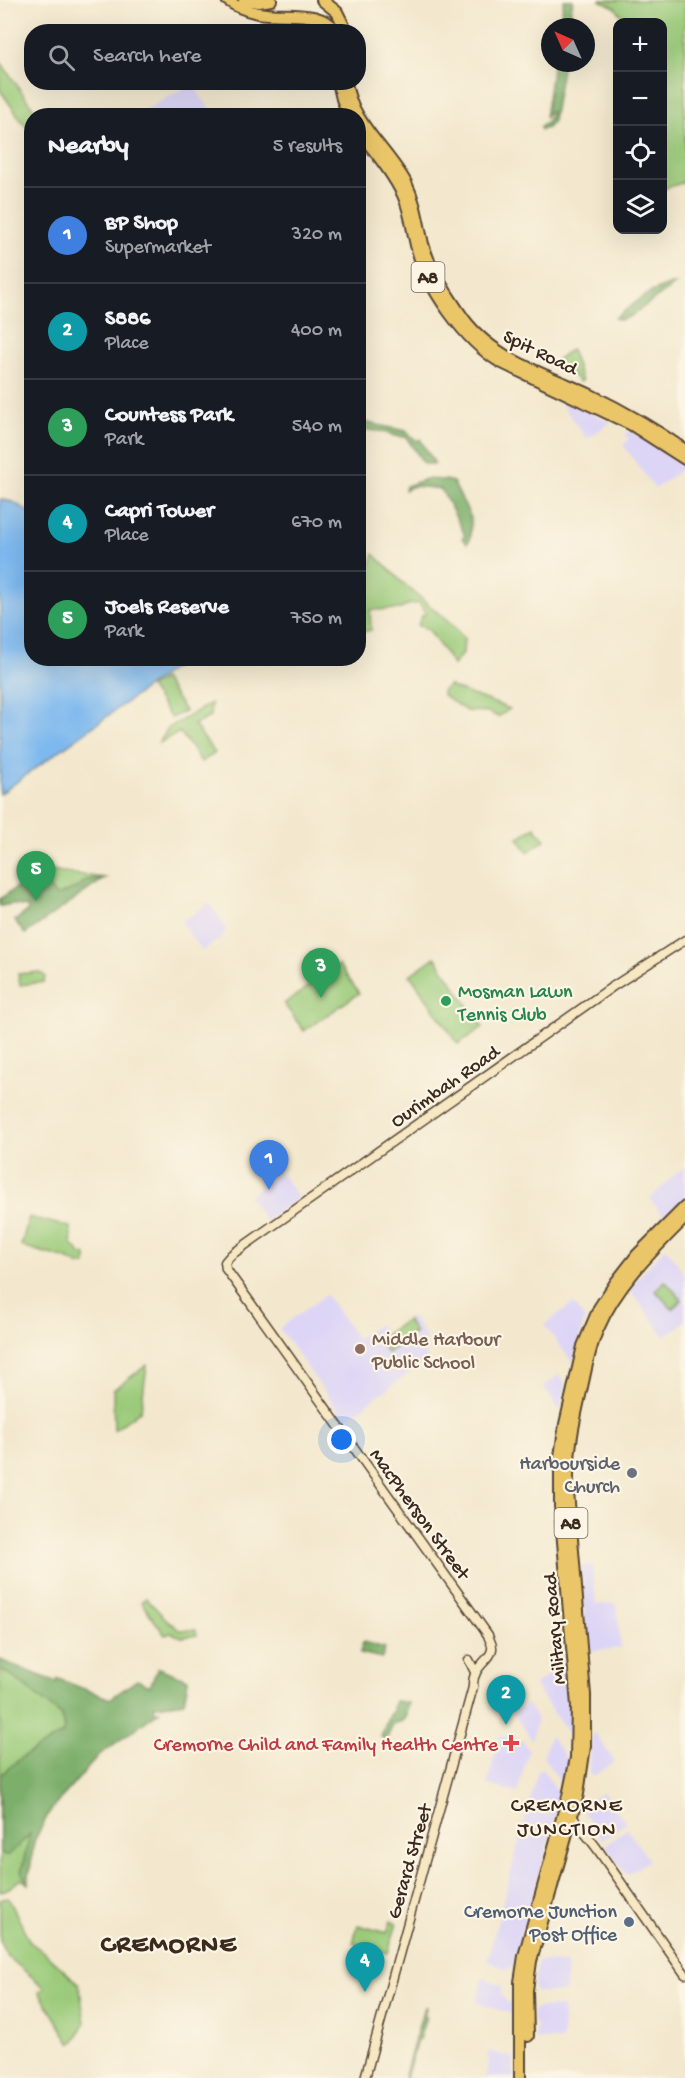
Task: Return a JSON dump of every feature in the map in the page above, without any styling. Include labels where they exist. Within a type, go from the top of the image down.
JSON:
[{"type":"highway","points":[[227,0],[234,5],[252,10],[283,4]]},
{"type":"highway","points":[[244,0],[259,2],[271,0]]},
{"type":"highway","points":[[322,0],[337,12],[343,24]]},
{"type":"highway","points":[[310,4],[325,11],[333,24]]},
{"type":"highway","points":[[340,90],[346,108]]},
{"type":"highway","name":"Spit Road","points":[[349,90],[355,108]]},
{"type":"highway","name":"Spit Road","points":[[366,125],[402,177],[412,196],[423,244],[434,271],[460,315],[472,329],[497,352],[526,368],[624,411],[685,450]]},
{"type":"highway","name":"Spit Road","points":[[366,141],[402,193],[422,264],[444,303],[468,337],[500,362],[632,425],[685,459]]},
{"type":"highway","name":"Military Road","points":[[527,2078],[528,1976],[565,1842],[576,1758],[578,1719],[561,1506],[560,1456],[565,1424],[583,1346],[599,1308],[637,1255],[685,1207]]},
{"type":"highway","name":"Military Road","points":[[520,2078],[520,1982],[524,1956],[583,1768],[586,1719],[568,1491],[568,1459],[572,1430],[593,1340],[603,1318],[634,1271],[685,1218]]},
{"type":"main road","name":"Ourimbah Road","points":[[225,1262],[231,1255],[612,987],[685,940]]},
{"type":"main road","name":"MacPherson Street","points":[[225,1262],[226,1269],[488,1635]]},
{"type":"main road","name":"Gerard Street","points":[[365,2078],[473,1687],[475,1672],[492,1650],[488,1635]]},
{"type":"main road","name":"Gerard Street","points":[[473,1687],[483,1668],[495,1655],[495,1642],[488,1635]]},
{"type":"main road","points":[[469,1660],[475,1672]]},
{"type":"main road","points":[[568,1813],[586,1833],[685,1974]]},
{"type":"main road","points":[[565,1842],[571,1835],[586,1833]]},
{"type":"shaded area","points":[[181,90],[196,90],[209,108],[148,108]]},
{"type":"shaded area","points":[[563,400],[611,422],[587,439],[560,402]]},
{"type":"shaded area","points":[[630,430],[685,467],[655,489],[623,445],[629,440],[625,435]]},
{"type":"shaded area","points":[[209,903],[224,924],[225,932],[222,937],[202,951],[181,922]]},
{"type":"shaded area","points":[[685,1167],[685,1198],[664,1217],[650,1199]]},
{"type":"shaded area","points":[[281,1173],[298,1198],[265,1221],[248,1196]]},
{"type":"shaded area","points":[[664,1249],[667,1249],[685,1275],[685,1322],[665,1337],[631,1291],[632,1285]]},
{"type":"shaded area","name":"Middle Harbour Public School","points":[[326,1295],[357,1339],[379,1324],[386,1335],[412,1317],[425,1336],[427,1360],[345,1420],[279,1328]]},
{"type":"shaded area","points":[[573,1303],[585,1319],[573,1363],[544,1325]]},
{"type":"shaded area","points":[[559,1375],[566,1386],[560,1411],[543,1386]]},
{"type":"shaded area","points":[[592,1565],[596,1604],[616,1603],[621,1648],[590,1651],[587,1647],[581,1570],[582,1566]]},
{"type":"shaded area","points":[[566,1662],[572,1724],[571,1732],[568,1733],[534,1685]]},
{"type":"shaded area","points":[[527,1704],[537,1719],[532,1740],[513,1713]]},
{"type":"shaded area","points":[[595,1733],[615,1762],[592,1777],[589,1772],[592,1735]]},
{"type":"shaded area","points":[[500,1735],[523,1741],[529,1750],[517,1793],[487,1785]]},
{"type":"shaded area","points":[[550,1735],[569,1762],[563,1786],[543,1757]]},
{"type":"shaded area","points":[[538,1770],[543,1770],[561,1796],[518,1954],[516,1954],[512,1967],[507,1970],[487,1961]]},
{"type":"shaded area","points":[[603,1792],[626,1823],[602,1840],[583,1812],[588,1802]]},
{"type":"shaded area","points":[[627,1829],[649,1860],[627,1875],[605,1845]]},
{"type":"shaded area","points":[[538,1961],[567,1963],[565,1993],[537,1992],[534,1989]]},
{"type":"shaded area","points":[[485,1978],[503,1986],[501,1993],[506,2002],[510,2003],[513,2000],[513,2014],[476,2003],[482,1979]]},
{"type":"shaded area","points":[[563,2007],[563,2041],[534,2039],[536,2024],[533,2023],[534,2010]]},
{"type":"shaded area","points":[[489,2051],[514,2058],[513,2078],[485,2078],[490,2060],[487,2059]]},
{"type":"green space","points":[[564,0],[573,0],[570,18],[561,18]]},
{"type":"green space","points":[[599,0],[685,0],[685,182],[667,188],[667,18],[623,18],[615,7]]},
{"type":"green space","points":[[0,61],[33,108],[24,108],[24,125],[0,90]]},
{"type":"green space","points":[[552,72],[561,72],[553,121],[547,128],[541,130],[540,127],[552,113],[549,112],[545,118]]},
{"type":"green space","points":[[676,284],[631,316],[621,320],[615,318],[647,294]]},
{"type":"green space","points":[[571,349],[582,381],[579,382],[573,375],[550,365]]},
{"type":"green space","points":[[366,422],[406,431],[417,441],[420,439],[435,464],[424,464],[406,437],[394,436],[387,432],[366,430]]},
{"type":"green space","points":[[426,479],[453,482],[471,518],[470,540],[467,543],[462,538],[465,537],[463,531],[441,489],[414,486],[405,490],[406,486]]},
{"type":"green space","points":[[374,554],[464,638],[463,653],[453,665],[429,630],[418,625],[421,617],[426,613],[419,603],[407,605],[401,609],[370,610],[371,630],[366,631],[366,570],[368,570]]},
{"type":"green space","points":[[163,679],[185,711],[171,718],[149,687]]},
{"type":"green space","points":[[450,685],[510,709],[498,717],[488,712],[466,711],[443,695],[442,691]]},
{"type":"green space","points":[[211,703],[210,717],[194,725],[215,753],[201,762],[180,732],[159,743],[168,728]]},
{"type":"green space","points":[[535,827],[545,840],[528,852],[518,838]]},
{"type":"green space","points":[[42,870],[105,878],[25,934],[15,921],[29,910],[27,907],[12,904],[0,906],[0,899]]},
{"type":"green space","points":[[42,870],[40,876],[56,896],[78,887],[86,880],[105,878],[25,934],[15,921],[29,910],[27,907],[12,904],[0,906],[0,899]]},
{"type":"green space","name":"Mosman Lawn Tennis Club","points":[[435,957],[483,1027],[458,1044],[410,975]]},
{"type":"green space","points":[[339,965],[359,993],[304,1031],[284,1004]]},
{"type":"green space","points":[[39,972],[45,976],[44,982],[20,985],[18,974]]},
{"type":"green space","points":[[29,1217],[70,1227],[72,1245],[79,1254],[86,1255],[86,1265],[78,1265],[67,1259],[21,1246]]},
{"type":"green space","points":[[665,1281],[682,1300],[672,1309],[655,1290]]},
{"type":"green space","points":[[407,1320],[415,1333],[387,1353],[378,1340]]},
{"type":"green space","points":[[147,1365],[141,1410],[114,1430],[113,1390]]},
{"type":"green space","points":[[146,1598],[179,1630],[196,1630],[197,1635],[182,1637],[171,1633],[165,1635],[141,1602]]},
{"type":"green space","points":[[363,1642],[385,1648],[382,1658],[360,1653]]},
{"type":"green space","points":[[0,1660],[56,1682],[58,1679],[110,1699],[137,1680],[150,1686],[158,1668],[188,1679],[184,1702],[154,1706],[155,1712],[160,1711],[99,1755],[50,1811],[34,1841],[28,1884],[21,1879],[0,1892]]},
{"type":"green space","points":[[0,1660],[56,1682],[58,1679],[110,1699],[137,1680],[150,1686],[158,1668],[188,1679],[184,1702],[154,1706],[155,1712],[160,1711],[99,1755],[50,1811],[34,1841],[28,1884],[21,1872],[30,1834],[8,1856],[0,1853],[0,1775],[22,1757],[63,1733],[64,1725],[62,1716],[9,1674],[0,1671]]},
{"type":"green space","points":[[396,1701],[408,1703],[405,1719],[394,1723],[386,1740],[381,1737]]},
{"type":"green space","points":[[8,1897],[30,1942],[79,1984],[85,2023],[71,2044],[39,1992],[45,1988],[7,1956],[0,1943],[0,1900]]},
{"type":"green space","points":[[391,1921],[397,1923],[388,1953],[353,1943],[358,1925],[387,1933]]},
{"type":"green space","points":[[424,2007],[426,2007],[424,2016],[426,2016],[406,2078],[404,2078]]},
{"type":"water","points":[[0,499],[13,502],[24,509],[24,666],[176,666],[0,794]]},
{"type":"place","name":"Joels Reserve","points":[[36,901]]},
{"type":"place","name":"Countess Park","points":[[321,998]]},
{"type":"place","name":"Mosman Lawn Tennis Club","points":[[446,1001]]},
{"type":"place","name":"BP Shop","points":[[269,1190]]},
{"type":"place","name":"Middle Harbour Public School","points":[[360,1349]]},
{"type":"place","name":"Harbourside Church","points":[[632,1473]]},
{"type":"place","name":"S886","points":[[506,1725]]},
{"type":"place","name":"Cremorne Child and Family Health Centre","points":[[511,1743]]},
{"type":"place","name":"Cremorne Junction Post Office","points":[[629,1922]]},
{"type":"place","name":"Capri Tower","points":[[365,1992]]},
{"type":"district","name":"CREMORNE JUNCTION","points":[[567,1816]]},
{"type":"district","name":"CREMORNE","points":[[169,1942]]}]
